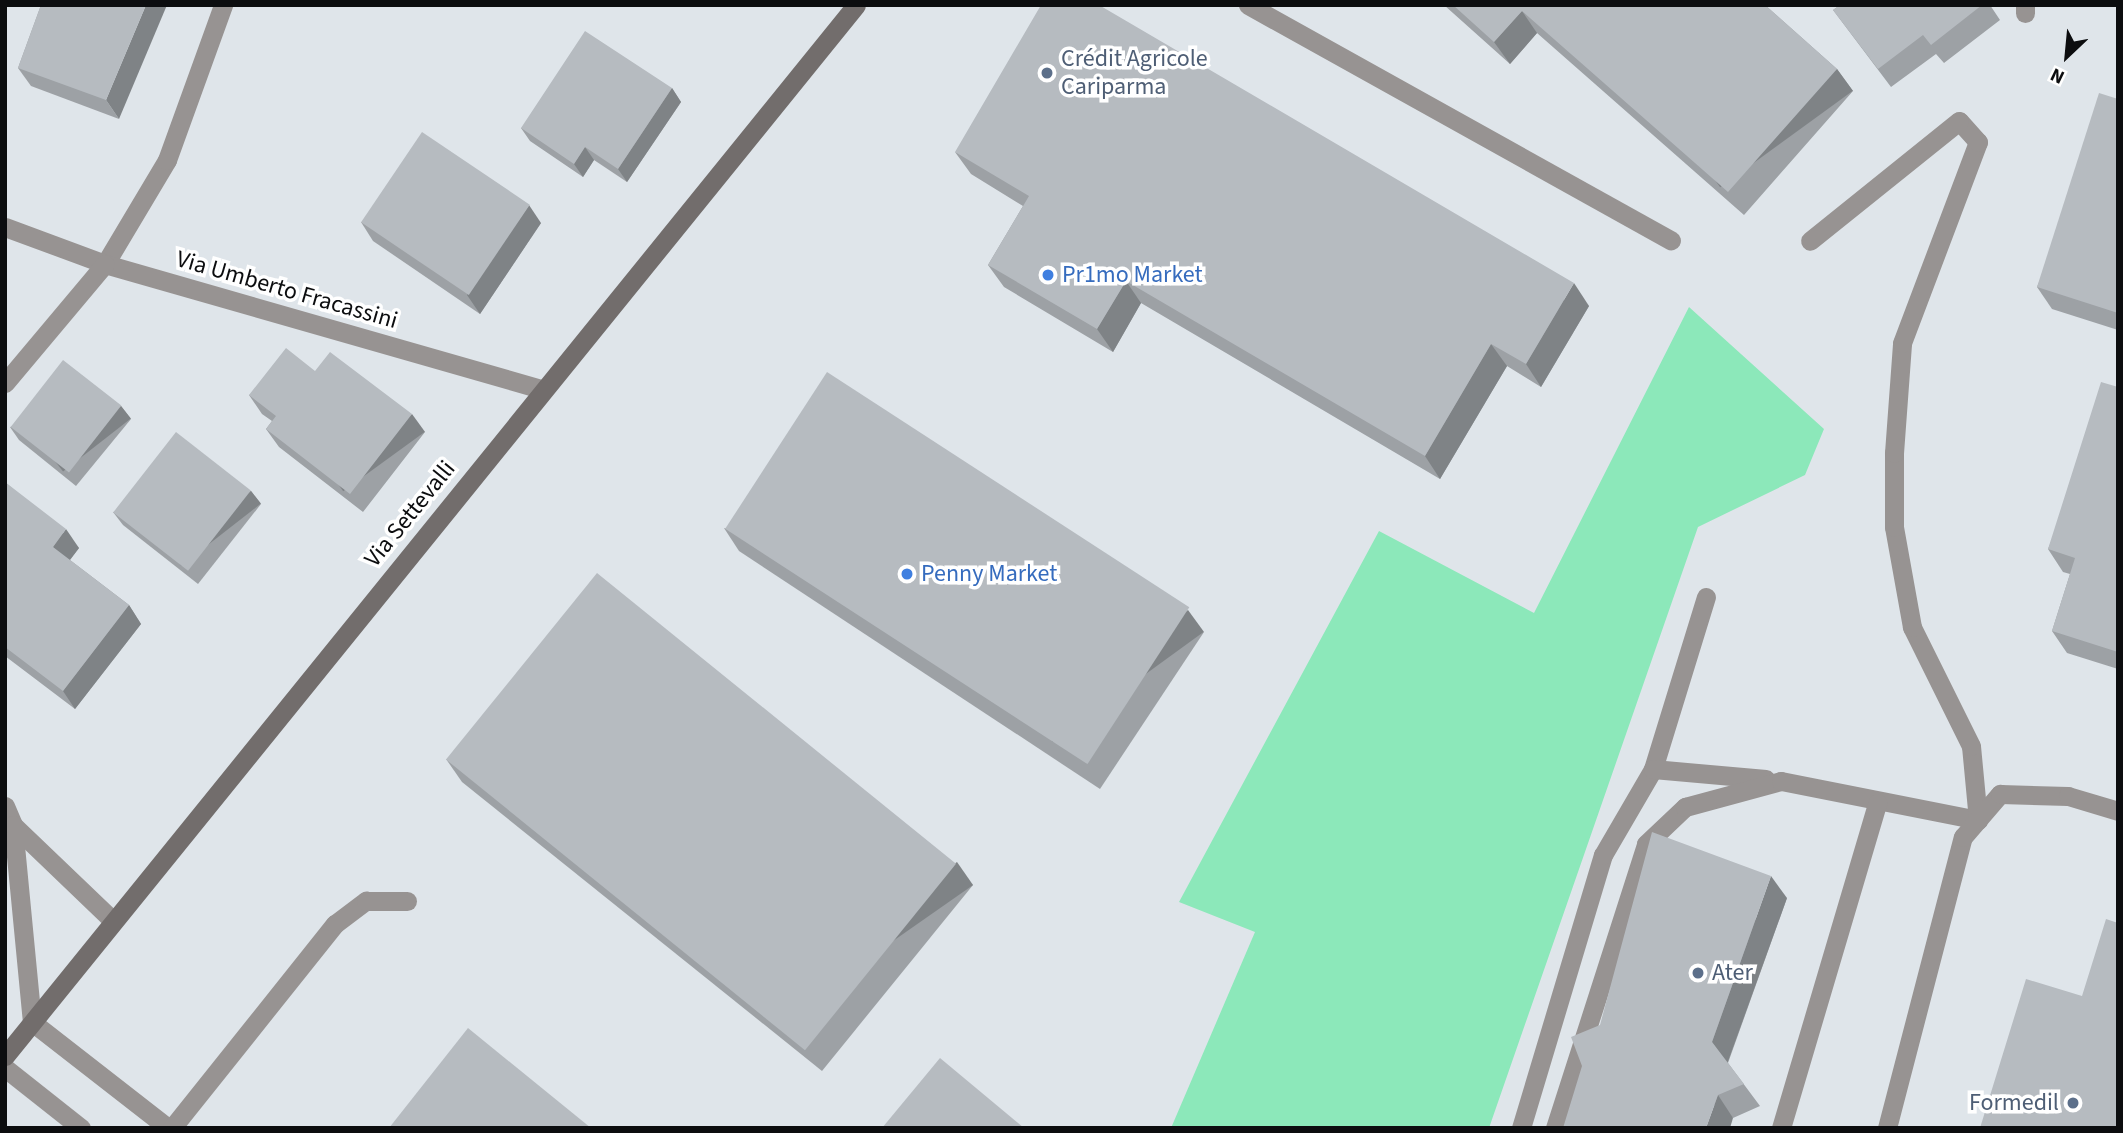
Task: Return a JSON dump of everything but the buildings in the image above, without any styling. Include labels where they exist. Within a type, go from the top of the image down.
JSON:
[{"type":"main road","name":"Via Settevalli","points":[[5,1056],[541,389],[856,5]]},
{"type":"street","points":[[5,383],[105,264],[167,159],[223,5]]},
{"type":"street","points":[[1248,5],[1671,240]]},
{"type":"street","points":[[1810,242],[1959,121],[1978,142],[1902,343],[1894,502],[1912,627],[1971,746],[1978,820]]},
{"type":"street","name":"Via Umberto Fracassini","points":[[13,232],[105,264],[541,389]]},
{"type":"street","points":[[1521,1128],[1603,855],[1653,769],[1706,597]]},
{"type":"street","points":[[1653,769],[1782,780],[1877,803],[1978,820]]},
{"type":"street","points":[[1555,1128],[1646,844],[1685,807],[1782,780]]},
{"type":"street","points":[[1887,1128],[1964,837],[2000,794],[2068,796],[2118,811]]},
{"type":"street","points":[[1781,1128],[1877,803]]},
{"type":"street","points":[[5,806],[13,825],[32,1022],[170,1128],[335,924],[366,901],[407,901]]},
{"type":"street","points":[[13,825],[113,921]]},
{"type":"street","points":[[5,1068],[81,1128]]},
{"type":"green space","points":[[1689,307],[1824,429],[1805,475],[1698,527],[1489,1128],[1171,1128],[1255,932],[1179,902],[1379,531],[1534,613]]},
{"type":"place","name":"Crédit Agricole Cariparma","points":[[1047,73]]},
{"type":"place","name":"Pr1mo Market","points":[[1048,275]]},
{"type":"place","name":"Penny Market","points":[[907,574]]},
{"type":"place","name":"Ater","points":[[1698,973]]},
{"type":"place","name":"Formedil","points":[[2073,1103]]}]
